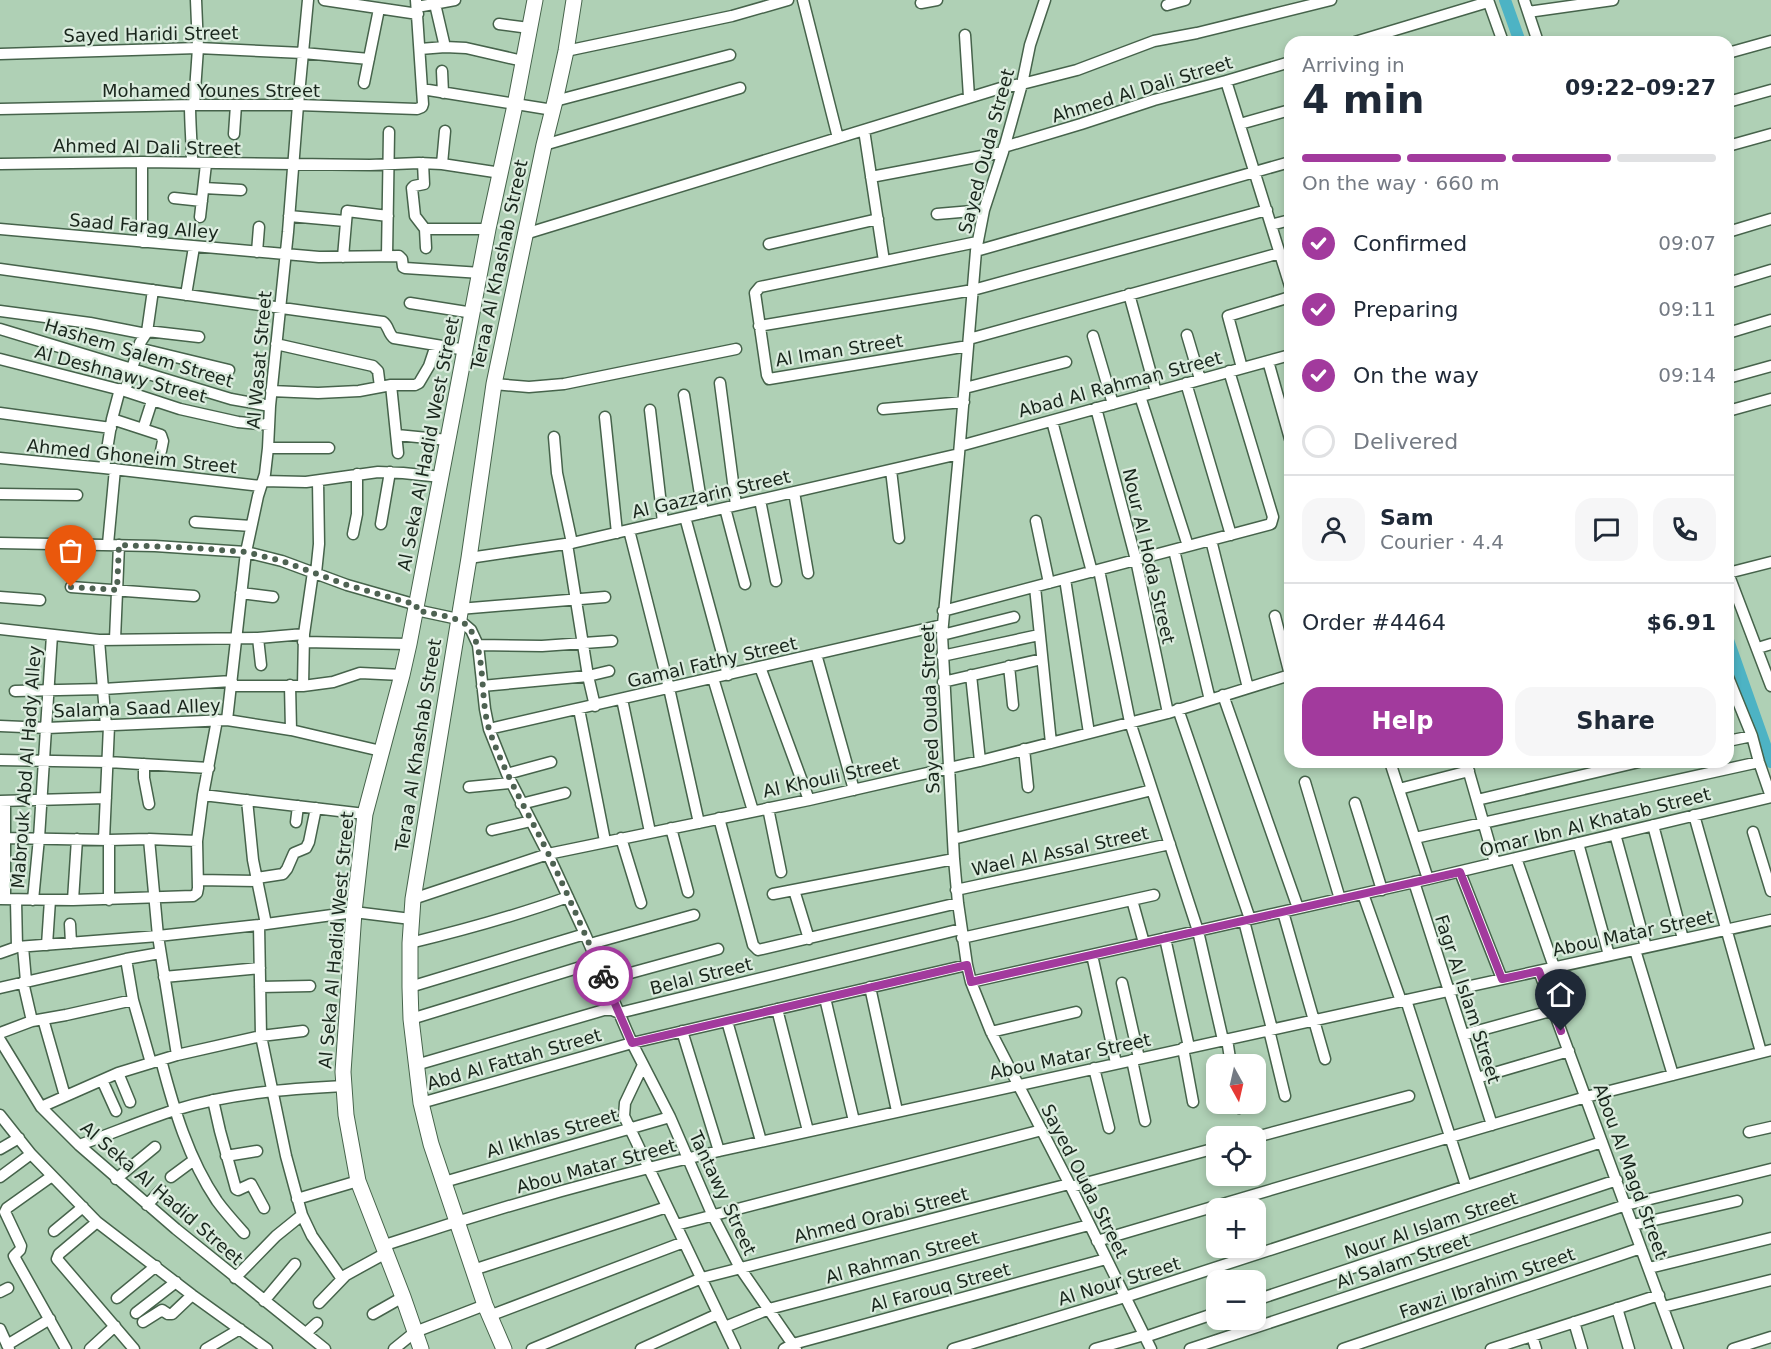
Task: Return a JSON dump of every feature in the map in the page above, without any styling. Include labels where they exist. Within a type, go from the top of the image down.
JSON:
[{"type":"street","points":[[192,164],[190,136],[198,48],[196,0]]},
{"type":"street","name":"Al Wasat Street","points":[[154,898],[193,896],[197,893],[197,841],[203,795],[231,684],[246,552],[268,448],[271,391],[286,254],[308,0]]},
{"type":"street","points":[[324,0],[379,9],[417,7],[455,0]]},
{"type":"street","name":"Al Seka Al Hadid West Street","points":[[420,1349],[358,1180],[351,1152],[343,1072],[354,912],[365,814],[409,644],[535,0]]},
{"type":"street","name":"Teraa Al Khashab Street","points":[[504,1349],[473,1270],[431,1144],[421,1103],[411,1019],[411,919],[469,558],[494,384],[566,51],[573,0]]},
{"type":"street","points":[[566,51],[732,16],[759,4],[788,0]]},
{"type":"street","points":[[803,0],[838,138]]},
{"type":"street","points":[[921,3],[937,0]]},
{"type":"street","name":"Sayed Ouda Street","points":[[1045,0],[1030,45],[1004,150],[984,210],[977,246],[942,630],[956,890],[971,982],[991,1032],[1151,1349]]},
{"type":"street","points":[[1167,5],[1185,0]]},
{"type":"street","points":[[525,234],[969,97],[1077,70],[1154,41],[1197,33],[1331,0]]},
{"type":"street","points":[[1524,0],[1536,36]]},
{"type":"street","points":[[1528,12],[1613,0]]},
{"type":"street","points":[[1393,36],[1488,1],[1501,36]]},
{"type":"street","points":[[435,4],[445,47]]},
{"type":"street","points":[[417,7],[422,89],[515,105],[554,106],[730,55]]},
{"type":"street","points":[[364,83],[379,9]]},
{"type":"street","points":[[499,24],[529,28]]},
{"type":"street","points":[[965,35],[969,97]]},
{"type":"street","points":[[1734,51],[1771,41]]},
{"type":"street","name":"Sayed Haridi Street","points":[[0,54],[198,48],[369,59]]},
{"type":"street","points":[[420,49],[468,48],[523,61]]},
{"type":"street","name":"Ahmed Al Dali Street","points":[[871,177],[1004,150],[1154,100],[1284,64]]},
{"type":"street","points":[[442,71],[443,93]]},
{"type":"street","points":[[968,342],[1129,294],[1284,256],[1271,225],[1226,81]]},
{"type":"street","points":[[544,145],[740,88]]},
{"type":"street","name":"Mohamed Younes Street","points":[[0,109],[192,105],[298,105],[417,109],[422,107],[422,89]]},
{"type":"street","points":[[1734,100],[1771,90]]},
{"type":"street","points":[[234,134],[236,105]]},
{"type":"street","points":[[1240,124],[1284,112]]},
{"type":"street","points":[[864,130],[884,261]]},
{"type":"street","points":[[442,164],[445,131]]},
{"type":"street","points":[[387,256],[389,132]]},
{"type":"street","points":[[1734,144],[1771,134]]},
{"type":"street","points":[[142,162],[142,242]]},
{"type":"street","points":[[423,163],[424,184],[412,188],[416,218],[425,229],[426,248]]},
{"type":"street","name":"Ahmed Al Dali Street","points":[[0,164],[423,163],[501,173]]},
{"type":"street","points":[[200,217],[206,164]]},
{"type":"street","points":[[1267,210],[973,290],[759,326],[755,293],[758,288],[884,261],[977,246],[1284,164]]},
{"type":"street","points":[[204,188],[241,190]]},
{"type":"street","points":[[174,198],[202,201]]},
{"type":"street","points":[[937,214],[984,210]]},
{"type":"street","points":[[343,257],[346,211],[388,216]]},
{"type":"street","points":[[289,216],[345,220]]},
{"type":"street","points":[[769,244],[878,219]]},
{"type":"street","points":[[1734,230],[1771,219]]},
{"type":"street","points":[[1271,225],[1284,221]]},
{"type":"street","points":[[257,252],[260,227]]},
{"type":"street","points":[[425,229],[489,229]]},
{"type":"street","name":"Saad Farag Alley","points":[[0,230],[286,254],[401,257],[405,268],[481,273]]},
{"type":"street","points":[[186,295],[194,247]]},
{"type":"street","points":[[0,269],[383,322],[394,338],[466,350]]},
{"type":"street","points":[[1734,281],[1771,270]]},
{"type":"street","points":[[115,639],[117,590],[110,468],[111,423],[146,332],[153,290]]},
{"type":"street","points":[[1129,294],[1156,392]]},
{"type":"street","points":[[1242,368],[1228,315],[1284,299]]},
{"type":"street","points":[[410,303],[473,313]]},
{"type":"street","points":[[0,311],[146,332],[199,337]]},
{"type":"street","points":[[1734,331],[1771,321]]},
{"type":"street","name":"Al Iman Street","points":[[759,326],[766,375],[769,379],[968,342]]},
{"type":"street","name":"Hashem Salem Street","points":[[0,329],[231,399],[270,406]]},
{"type":"street","points":[[1187,335],[1200,380]]},
{"type":"street","points":[[1094,336],[1113,404]]},
{"type":"street","points":[[276,344],[373,366],[385,386],[399,453]]},
{"type":"street","points":[[271,391],[318,393],[417,384],[429,366],[436,345]]},
{"type":"street","points":[[138,348],[229,370]]},
{"type":"street","points":[[494,384],[529,387],[564,384],[736,350]]},
{"type":"street","name":"Abad Al Rahman Street","points":[[960,450],[1052,420],[1284,357]]},
{"type":"street","name":"Al Deshnawy Street","points":[[0,359],[122,390],[180,409],[238,422],[269,425]]},
{"type":"street","points":[[1268,361],[1284,418]]},
{"type":"street","points":[[964,388],[1066,362]]},
{"type":"street","points":[[1734,376],[1771,366]]},
{"type":"street","points":[[944,611],[1269,525],[1273,517],[1229,371]]},
{"type":"street","points":[[720,383],[730,506],[745,584]]},
{"type":"street","points":[[1186,383],[1231,535]]},
{"type":"street","points":[[684,395],[703,513]]},
{"type":"street","points":[[1140,396],[1188,546]]},
{"type":"street","points":[[1734,409],[1771,399]]},
{"type":"street","points":[[143,429],[152,401]]},
{"type":"street","points":[[883,409],[963,402]]},
{"type":"street","name":"Nour Al Hoda Street","points":[[1096,408],[1173,711],[1247,920],[1284,1096]]},
{"type":"street","points":[[650,410],[663,522]]},
{"type":"street","points":[[0,413],[111,423],[143,429],[161,435],[163,441],[161,451]]},
{"type":"street","points":[[605,417],[617,533]]},
{"type":"street","points":[[1052,420],[1095,571],[1130,723],[1198,931],[1228,1054]]},
{"type":"street","points":[[397,435],[448,440]]},
{"type":"street","points":[[554,437],[583,644],[595,706]]},
{"type":"street","points":[[268,448],[329,448]]},
{"type":"street","name":"Al Gazzarin Street","points":[[469,558],[569,544],[891,470],[960,450]]},
{"type":"street","name":"Ahmed Ghoneim Street","points":[[0,458],[262,484],[318,481],[357,474],[390,472],[441,477]]},
{"type":"street","points":[[891,470],[899,538]]},
{"type":"street","points":[[381,524],[390,472]]},
{"type":"street","points":[[353,534],[357,514],[357,474]]},
{"type":"street","points":[[303,686],[303,638],[319,544],[318,481]]},
{"type":"street","points":[[794,492],[808,573]]},
{"type":"street","points":[[0,494],[77,495]]},
{"type":"street","points":[[760,500],[776,580]]},
{"type":"street","points":[[685,517],[728,675]]},
{"type":"street","points":[[1036,521],[1049,583]]},
{"type":"street","points":[[195,522],[251,526]]},
{"type":"street","points":[[629,530],[669,688],[699,823]]},
{"type":"street","points":[[1211,540],[1248,688]]},
{"type":"street","points":[[0,543],[113,544],[246,552],[282,561],[416,608],[459,614],[605,597]]},
{"type":"street","points":[[1174,550],[1210,700]]},
{"type":"street","points":[[1734,571],[1771,562]]},
{"type":"street","points":[[1065,579],[1089,733]]},
{"type":"street","points":[[71,587],[194,596]]},
{"type":"street","points":[[1035,587],[1051,743]]},
{"type":"street","points":[[1734,588],[1771,686]]},
{"type":"street","points":[[241,593],[273,597]]},
{"type":"street","points":[[0,597],[40,600]]},
{"type":"street","points":[[459,614],[471,630],[478,645],[542,646],[612,641]]},
{"type":"street","points":[[1275,616],[1284,651]]},
{"type":"street","name":"Gamal Fathy Street","points":[[489,729],[816,654],[1014,617]]},
{"type":"street","points":[[0,629],[99,640],[303,638],[409,644]]},
{"type":"street","name":"Mabrouk Abd Al Hady Alley","points":[[33,900],[52,635]]},
{"type":"street","points":[[942,656],[1040,635]]},
{"type":"street","points":[[258,638],[261,665]]},
{"type":"street","points":[[99,640],[107,726],[106,840],[109,900]]},
{"type":"street","points":[[1758,648],[1771,644]]},
{"type":"street","name":"Tantawy Street","points":[[478,645],[489,729],[509,779],[548,854],[632,1043],[670,1117],[712,1214],[740,1268],[769,1309],[791,1347]]},
{"type":"street","points":[[816,654],[854,790]]},
{"type":"street","points":[[943,682],[1042,659]]},
{"type":"street","points":[[1009,666],[1014,705]]},
{"type":"street","points":[[760,667],[809,800]]},
{"type":"street","points":[[482,686],[588,676],[609,671]]},
{"type":"street","points":[[15,691],[231,684],[303,686],[333,682],[360,673],[402,675]]},
{"type":"street","points":[[971,675],[980,760]]},
{"type":"street","name":"Al Khouli Street","points":[[414,899],[548,854],[809,800],[1024,750],[1173,711],[1284,677]]},
{"type":"street","points":[[713,678],[753,811]]},
{"type":"street","points":[[290,685],[291,730]]},
{"type":"street","points":[[1223,695],[1298,908]]},
{"type":"street","points":[[1734,698],[1745,716],[1771,797]]},
{"type":"street","points":[[622,699],[650,832]]},
{"type":"street","points":[[579,709],[605,841]]},
{"type":"street","name":"Salama Saad Alley","points":[[0,726],[47,728],[222,720],[291,730],[381,751]]},
{"type":"street","points":[[1734,740],[1752,736]]},
{"type":"street","points":[[1024,750],[1028,787]]},
{"type":"street","points":[[0,760],[108,762],[209,768]]},
{"type":"street","points":[[469,787],[509,779],[551,762]]},
{"type":"street","points":[[1734,768],[1759,762]]},
{"type":"street","points":[[144,764],[144,778],[150,804]]},
{"type":"street","points":[[1392,768],[1428,879]]},
{"type":"street","points":[[1399,789],[1461,768]]},
{"type":"street","points":[[1468,768],[1495,863]]},
{"type":"street","points":[[1477,800],[1613,768]]},
{"type":"street","points":[[1415,838],[1732,768]]},
{"type":"street","points":[[1305,782],[1340,899]]},
{"type":"street","points":[[952,839],[1152,790]]},
{"type":"street","points":[[296,822],[304,794]]},
{"type":"street","points":[[521,804],[565,794]]},
{"type":"street","points":[[203,795],[365,814]]},
{"type":"street","name":"Omar Ibn Al Khatab Street","points":[[971,982],[1383,890],[1771,797]]},
{"type":"street","points":[[65,1096],[24,982],[20,947],[7,900],[3,801],[106,798]]},
{"type":"street","points":[[247,800],[262,925],[261,1036],[302,1215],[312,1236],[342,1279]]},
{"type":"street","points":[[1355,803],[1383,890]]},
{"type":"street","points":[[198,880],[258,880],[283,874],[294,853],[306,848],[309,842],[316,808]]},
{"type":"street","points":[[768,808],[781,872]]},
{"type":"street","points":[[1097,1241],[1586,1097],[1766,1051],[1727,930],[1694,815]]},
{"type":"street","points":[[719,819],[754,947],[758,950],[958,903]]},
{"type":"street","points":[[492,830],[531,821]]},
{"type":"street","points":[[1653,825],[1683,939]]},
{"type":"street","points":[[671,828],[688,892]]},
{"type":"street","points":[[1753,832],[1771,891]]},
{"type":"street","points":[[1615,834],[1673,1075]]},
{"type":"street","points":[[3,841],[39,838],[197,841]]},
{"type":"street","points":[[621,838],[641,903]]},
{"type":"street","points":[[73,900],[76,839]]},
{"type":"street","points":[[149,839],[160,952],[177,1055]]},
{"type":"street","points":[[1578,843],[1609,955]]},
{"type":"street","name":"Wael Al Assal Street","points":[[956,890],[1170,844]]},
{"type":"street","points":[[1516,858],[1554,968]]},
{"type":"street","points":[[773,894],[954,859]]},
{"type":"street","points":[[1460,872],[1502,979]]},
{"type":"street","name":"Fagr Al Islam Street","points":[[1414,882],[1492,1125]]},
{"type":"street","points":[[794,890],[809,939]]},
{"type":"street","points":[[1363,894],[1403,1000],[1466,1186]]},
{"type":"street","name":"Belal Street","points":[[416,1065],[604,1010],[619,1013],[962,933],[1154,896]]},
{"type":"street","points":[[410,943],[516,915],[568,897]]},
{"type":"street","points":[[7,900],[154,898]]},
{"type":"street","points":[[47,945],[50,900]]},
{"type":"street","points":[[1132,900],[1144,943]]},
{"type":"street","points":[[0,953],[20,947],[158,936],[354,912],[411,919]]},
{"type":"street","points":[[1283,912],[1325,1059]]},
{"type":"street","points":[[410,987],[587,939],[694,915]]},
{"type":"street","name":"Abou Matar Street","points":[[320,1303],[342,1279],[384,1249],[458,1221],[649,1168],[719,1150],[1771,920]]},
{"type":"street","points":[[70,924],[71,943]]},
{"type":"street","points":[[1165,938],[1186,1048],[1193,1102]]},
{"type":"street","points":[[605,980],[718,948]]},
{"type":"street","points":[[0,988],[160,952]]},
{"type":"street","points":[[1092,955],[1116,1063]]},
{"type":"street","points":[[126,959],[133,1000],[194,1160],[218,1202],[244,1233]]},
{"type":"street","points":[[411,1019],[597,962]]},
{"type":"street","name":"Abd Al Fattah Street","points":[[421,1103],[632,1043],[967,965]]},
{"type":"street","points":[[164,977],[260,968]]},
{"type":"street","name":"Abou Al Magd Street","points":[[1539,971],[1678,1349]]},
{"type":"street","points":[[1122,983],[1145,1121]]},
{"type":"street","points":[[260,987],[310,986]]},
{"type":"street","points":[[870,987],[897,1111]]},
{"type":"street","points":[[825,998],[854,1121]]},
{"type":"street","points":[[0,1033],[38,1020],[133,1000]]},
{"type":"street","points":[[777,1009],[808,1131]]},
{"type":"street","points":[[1463,1035],[1554,1010]]},
{"type":"street","points":[[991,1032],[1076,1012]]},
{"type":"street","points":[[727,1021],[761,1141]]},
{"type":"street","points":[[41,1107],[118,1073],[156,1061],[261,1036],[303,1031]]},
{"type":"street","points":[[682,1031],[719,1150]]},
{"type":"street","name":"Al Seka Al Hadid Street","points":[[0,1040],[41,1107],[80,1145],[147,1205],[325,1349]]},
{"type":"street","points":[[1477,1078],[1569,1051]]},
{"type":"street","points":[[643,1065],[623,1109],[624,1116],[735,1349]]},
{"type":"street","points":[[1094,1068],[1109,1128]]},
{"type":"street","points":[[118,1073],[130,1102]]},
{"type":"street","points":[[102,1080],[116,1111]]},
{"type":"street","points":[[80,1145],[174,1110],[213,1100],[272,1090],[344,1086]]},
{"type":"street","points":[[1266,1134],[1408,1096]]},
{"type":"street","points":[[213,1100],[226,1156],[237,1190],[251,1184],[264,1208]]},
{"type":"street","points":[[0,1115],[31,1154],[97,1222],[267,1349]]},
{"type":"street","name":"Al Ikhlas Street","points":[[444,1182],[670,1117]]},
{"type":"street","points":[[1749,1132],[1771,1127]]},
{"type":"street","points":[[676,1225],[1042,1130]]},
{"type":"street","points":[[0,1149],[19,1138]]},
{"type":"street","name":"Al Nour Street","points":[[953,1349],[1125,1297],[1602,1142]]},
{"type":"street","points":[[116,1179],[155,1147]]},
{"type":"street","points":[[226,1156],[257,1151]]},
{"type":"street","name":"Ahmed Orabi Street","points":[[532,1349],[702,1278],[1206,1151]]},
{"type":"street","points":[[0,1177],[31,1154]]},
{"type":"street","points":[[171,1177],[194,1160]]},
{"type":"street","name":"Al Salam Street","points":[[1190,1349],[1626,1205],[1771,1169]]},
{"type":"street","points":[[52,1176],[5,1210],[5,1215],[21,1244],[15,1258],[66,1349]]},
{"type":"street","points":[[297,1199],[358,1180]]},
{"type":"street","name":"Nour Al Islam Street","points":[[1266,1297],[1617,1180]]},
{"type":"street","points":[[147,1205],[161,1190]]},
{"type":"street","points":[[1633,1226],[1737,1201]]},
{"type":"street","points":[[54,1231],[82,1207]]},
{"type":"street","points":[[473,1270],[667,1207]]},
{"type":"street","points":[[235,1278],[276,1236],[302,1215]]},
{"type":"street","points":[[97,1222],[59,1254],[57,1259],[134,1349]]},
{"type":"street","name":"Al Rahman Street","points":[[725,1327],[769,1309],[1089,1225]]},
{"type":"street","points":[[1649,1268],[1771,1238]]},
{"type":"street","points":[[394,1349],[415,1332],[487,1310],[684,1242]]},
{"type":"street","name":"Fawzi Ibrahim Street","points":[[1343,1349],[1641,1248]]},
{"type":"street","name":"Al Farouq Street","points":[[791,1347],[1106,1259]]},
{"type":"street","points":[[264,1301],[295,1264]]},
{"type":"street","points":[[117,1298],[156,1266]]},
{"type":"street","points":[[1663,1307],[1771,1280]]},
{"type":"street","points":[[176,1282],[139,1318],[162,1310],[172,1314],[192,1295]]},
{"type":"street","points":[[1491,1349],[1659,1295]]},
{"type":"street","points":[[373,1314],[402,1297]]},
{"type":"street","points":[[1617,1308],[1629,1349]]},
{"type":"street","points":[[641,1349],[718,1314]]},
{"type":"street","points":[[1095,1349],[1206,1316]]},
{"type":"street","points":[[0,1329],[8,1347],[50,1319]]},
{"type":"street","points":[[1574,1322],[1582,1349]]},
{"type":"street","points":[[306,1333],[317,1323]]},
{"type":"street","points":[[90,1349],[115,1326]]},
{"type":"street","points":[[206,1349],[240,1329]]},
{"type":"street","points":[[1532,1336],[1536,1349]]},
{"type":"street","points":[[1733,1349],[1771,1337]]},
{"type":"waterway","points":[[1505,0],[1518,36]]},
{"type":"waterway","points":[[1734,657],[1771,762]]},
{"type":"way so far","points":[[71,587],[117,590],[119,545],[246,552],[282,561],[387,598],[417,605],[416,610],[458,619],[471,630],[478,645],[489,729],[507,774],[548,854],[603,976]]},
{"type":"route","points":[[603,976],[632,1043],[967,965],[971,982],[1460,872],[1502,979],[1539,971],[1561,1031]]}]
